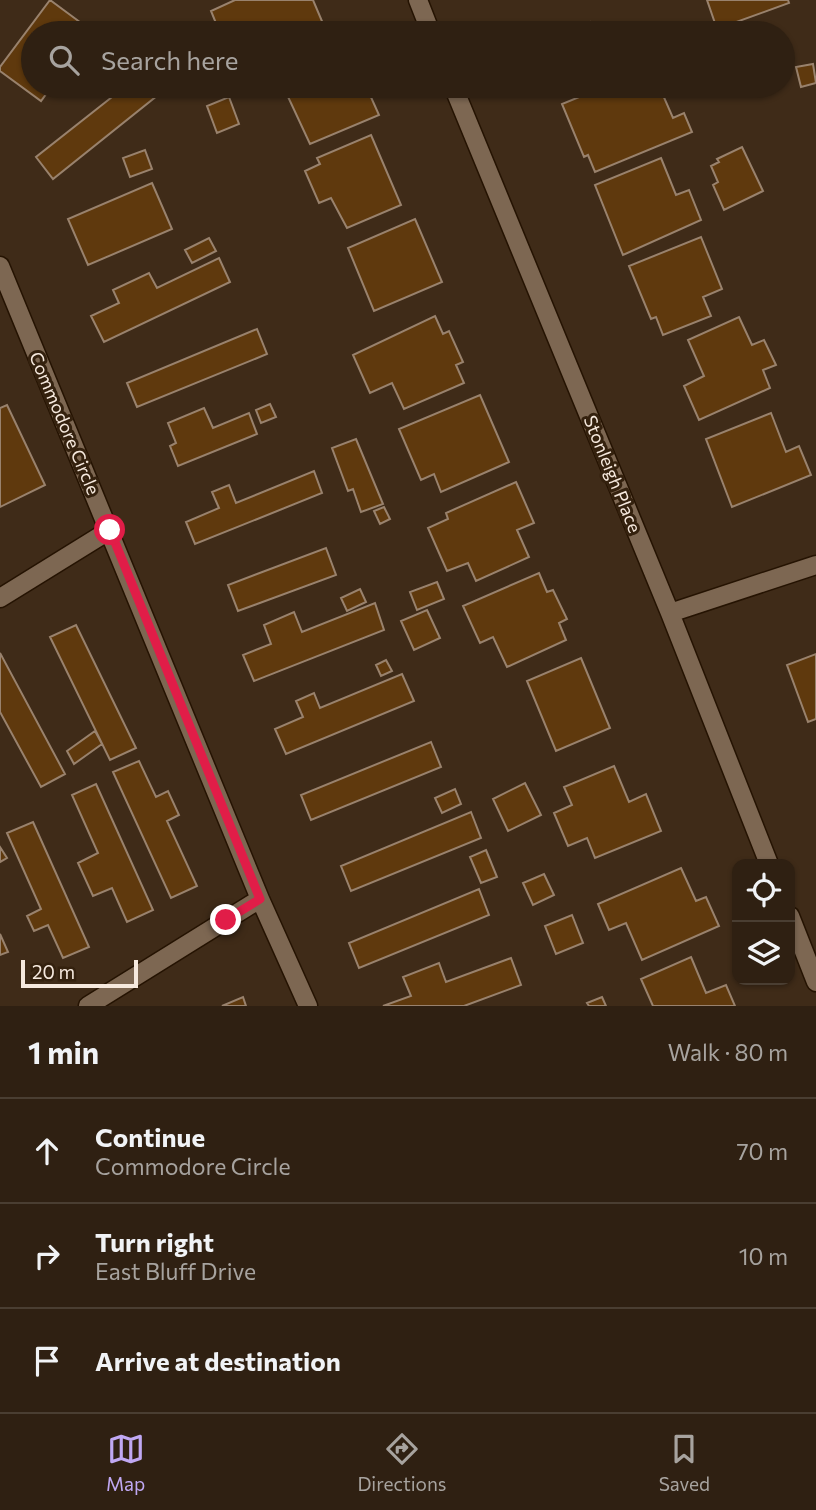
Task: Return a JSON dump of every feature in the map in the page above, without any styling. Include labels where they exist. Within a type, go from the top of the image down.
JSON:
[{"type":"street","points":[[418,0],[427,21]]},
{"type":"street","name":"Stonleigh Place","points":[[458,98],[670,613],[767,859]]},
{"type":"street","name":"Commodore Circle","points":[[0,266],[260,899],[308,1006]]},
{"type":"street","points":[[0,598],[110,530]]},
{"type":"street","points":[[670,613],[816,565]]},
{"type":"street","points":[[88,1006],[260,899]]},
{"type":"street","points":[[792,922],[816,982]]},
{"type":"building","points":[[50,0],[78,21],[34,21]]},
{"type":"building","points":[[235,0],[313,0],[322,21],[215,21],[211,11]]},
{"type":"building","points":[[707,0],[788,0],[789,3],[739,21],[714,21]]},
{"type":"building","points":[[21,39],[21,86],[0,71],[0,67]]},
{"type":"building","points":[[813,64],[816,83],[801,87],[796,67]]},
{"type":"building","points":[[111,98],[154,98],[53,179],[36,157]]},
{"type":"building","points":[[229,98],[239,124],[217,133],[207,106]]},
{"type":"building","points":[[289,98],[371,98],[379,115],[310,144]]},
{"type":"building","points":[[577,98],[664,98],[673,118],[684,113],[692,132],[595,172],[588,155],[584,157],[562,104]]},
{"type":"building","points":[[371,135],[401,205],[347,228],[331,198],[319,203],[305,171],[320,164],[317,158]]},
{"type":"building","points":[[742,147],[763,191],[724,210],[713,185],[718,182],[711,166],[719,162],[717,159]]},
{"type":"building","points":[[145,150],[152,169],[130,177],[123,158]]},
{"type":"building","points":[[661,158],[676,195],[689,190],[701,220],[623,255],[595,185]]},
{"type":"building","points":[[152,183],[172,229],[88,265],[68,219]]},
{"type":"building","points":[[415,219],[442,282],[374,311],[348,248]]},
{"type":"building","points":[[701,237],[722,289],[703,297],[711,316],[663,335],[656,317],[651,319],[629,266]]},
{"type":"building","points":[[209,238],[216,251],[192,263],[185,250]]},
{"type":"building","points":[[219,258],[230,282],[104,342],[91,316],[119,303],[113,290],[149,273],[157,288]]},
{"type":"building","points":[[435,316],[443,334],[449,331],[463,362],[456,365],[464,383],[404,409],[392,383],[370,393],[353,355]]},
{"type":"building","points":[[739,317],[752,345],[764,340],[776,365],[763,370],[770,388],[699,420],[684,386],[704,376],[688,340]]},
{"type":"building","points":[[257,329],[267,354],[137,407],[127,383]]},
{"type":"building","points":[[480,395],[509,462],[441,492],[434,474],[421,480],[399,429]]},
{"type":"building","points":[[270,404],[276,417],[261,423],[256,410]]},
{"type":"building","points":[[7,405],[45,485],[0,507],[0,408]]},
{"type":"building","points":[[204,408],[213,428],[249,413],[257,434],[178,466],[170,446],[176,443],[168,423]]},
{"type":"building","points":[[771,413],[786,452],[799,446],[811,475],[732,507],[706,439]]},
{"type":"building","points":[[356,439],[383,504],[361,512],[353,489],[348,491],[332,448]]},
{"type":"building","points":[[314,471],[322,493],[195,544],[186,522],[219,508],[212,492],[229,485],[236,503]]},
{"type":"building","points":[[516,482],[534,523],[517,530],[529,557],[476,581],[468,563],[447,571],[428,528],[448,519],[446,513]]},
{"type":"building","points":[[384,507],[390,519],[380,524],[374,511]]},
{"type":"building","points":[[326,548],[336,575],[238,611],[228,585]]},
{"type":"building","points":[[539,573],[547,592],[553,590],[567,619],[559,623],[566,640],[507,667],[493,637],[480,643],[463,606]]},
{"type":"building","points":[[437,582],[444,599],[417,610],[410,592]]},
{"type":"building","points":[[360,589],[366,602],[347,611],[341,598]]},
{"type":"building","points":[[375,603],[384,630],[254,681],[243,655],[271,644],[264,625],[294,612],[302,632]]},
{"type":"building","points":[[427,610],[440,638],[414,650],[401,621]]},
{"type":"building","points":[[76,625],[136,748],[110,760],[50,637]]},
{"type":"building","points":[[0,653],[65,774],[41,787],[0,712]]},
{"type":"building","points":[[816,654],[816,719],[808,722],[787,665]]},
{"type":"building","points":[[581,658],[610,728],[556,751],[527,681]]},
{"type":"building","points":[[386,660],[392,671],[381,676],[376,665]]},
{"type":"building","points":[[402,674],[414,701],[286,754],[275,729],[303,717],[296,701],[314,693],[320,708]]},
{"type":"building","points":[[95,731],[102,744],[74,764],[67,751]]},
{"type":"building","points":[[431,742],[441,767],[311,820],[301,795]]},
{"type":"building","points":[[139,761],[156,797],[168,791],[179,815],[167,821],[197,886],[171,898],[113,772]]},
{"type":"building","points":[[614,766],[629,802],[646,794],[661,831],[595,858],[587,838],[568,846],[554,813],[572,805],[564,787]]},
{"type":"building","points":[[525,783],[541,815],[508,831],[493,799]]},
{"type":"building","points":[[96,784],[153,910],[127,922],[112,888],[93,896],[78,863],[98,853],[72,795]]},
{"type":"building","points":[[455,789],[461,804],[442,813],[435,798]]},
{"type":"building","points":[[471,812],[481,838],[351,891],[341,866]]},
{"type":"building","points":[[33,822],[89,947],[63,958],[48,925],[34,931],[27,916],[41,909],[7,833]]},
{"type":"building","points":[[0,847],[7,858],[0,862]]},
{"type":"building","points":[[486,850],[497,877],[481,883],[470,857]]},
{"type":"building","points":[[681,868],[696,901],[706,897],[719,926],[642,960],[626,923],[609,930],[598,904]]},
{"type":"building","points":[[544,874],[554,895],[533,905],[523,883]]},
{"type":"building","points":[[479,889],[489,915],[359,968],[349,943]]},
{"type":"building","points":[[572,915],[583,943],[556,954],[545,926]]},
{"type":"building","points":[[0,934],[8,952],[0,955]]},
{"type":"building","points":[[691,957],[706,993],[726,985],[735,1006],[653,1006],[641,979]]},
{"type":"building","points":[[511,958],[521,985],[464,1006],[383,1006],[411,996],[403,977],[439,963],[446,982]]},
{"type":"building","points":[[243,997],[246,1006],[222,1006]]},
{"type":"building","points":[[602,997],[606,1006],[589,1006],[587,1003]]},
{"type":"route","points":[[110,530],[260,899],[226,920]]}]
